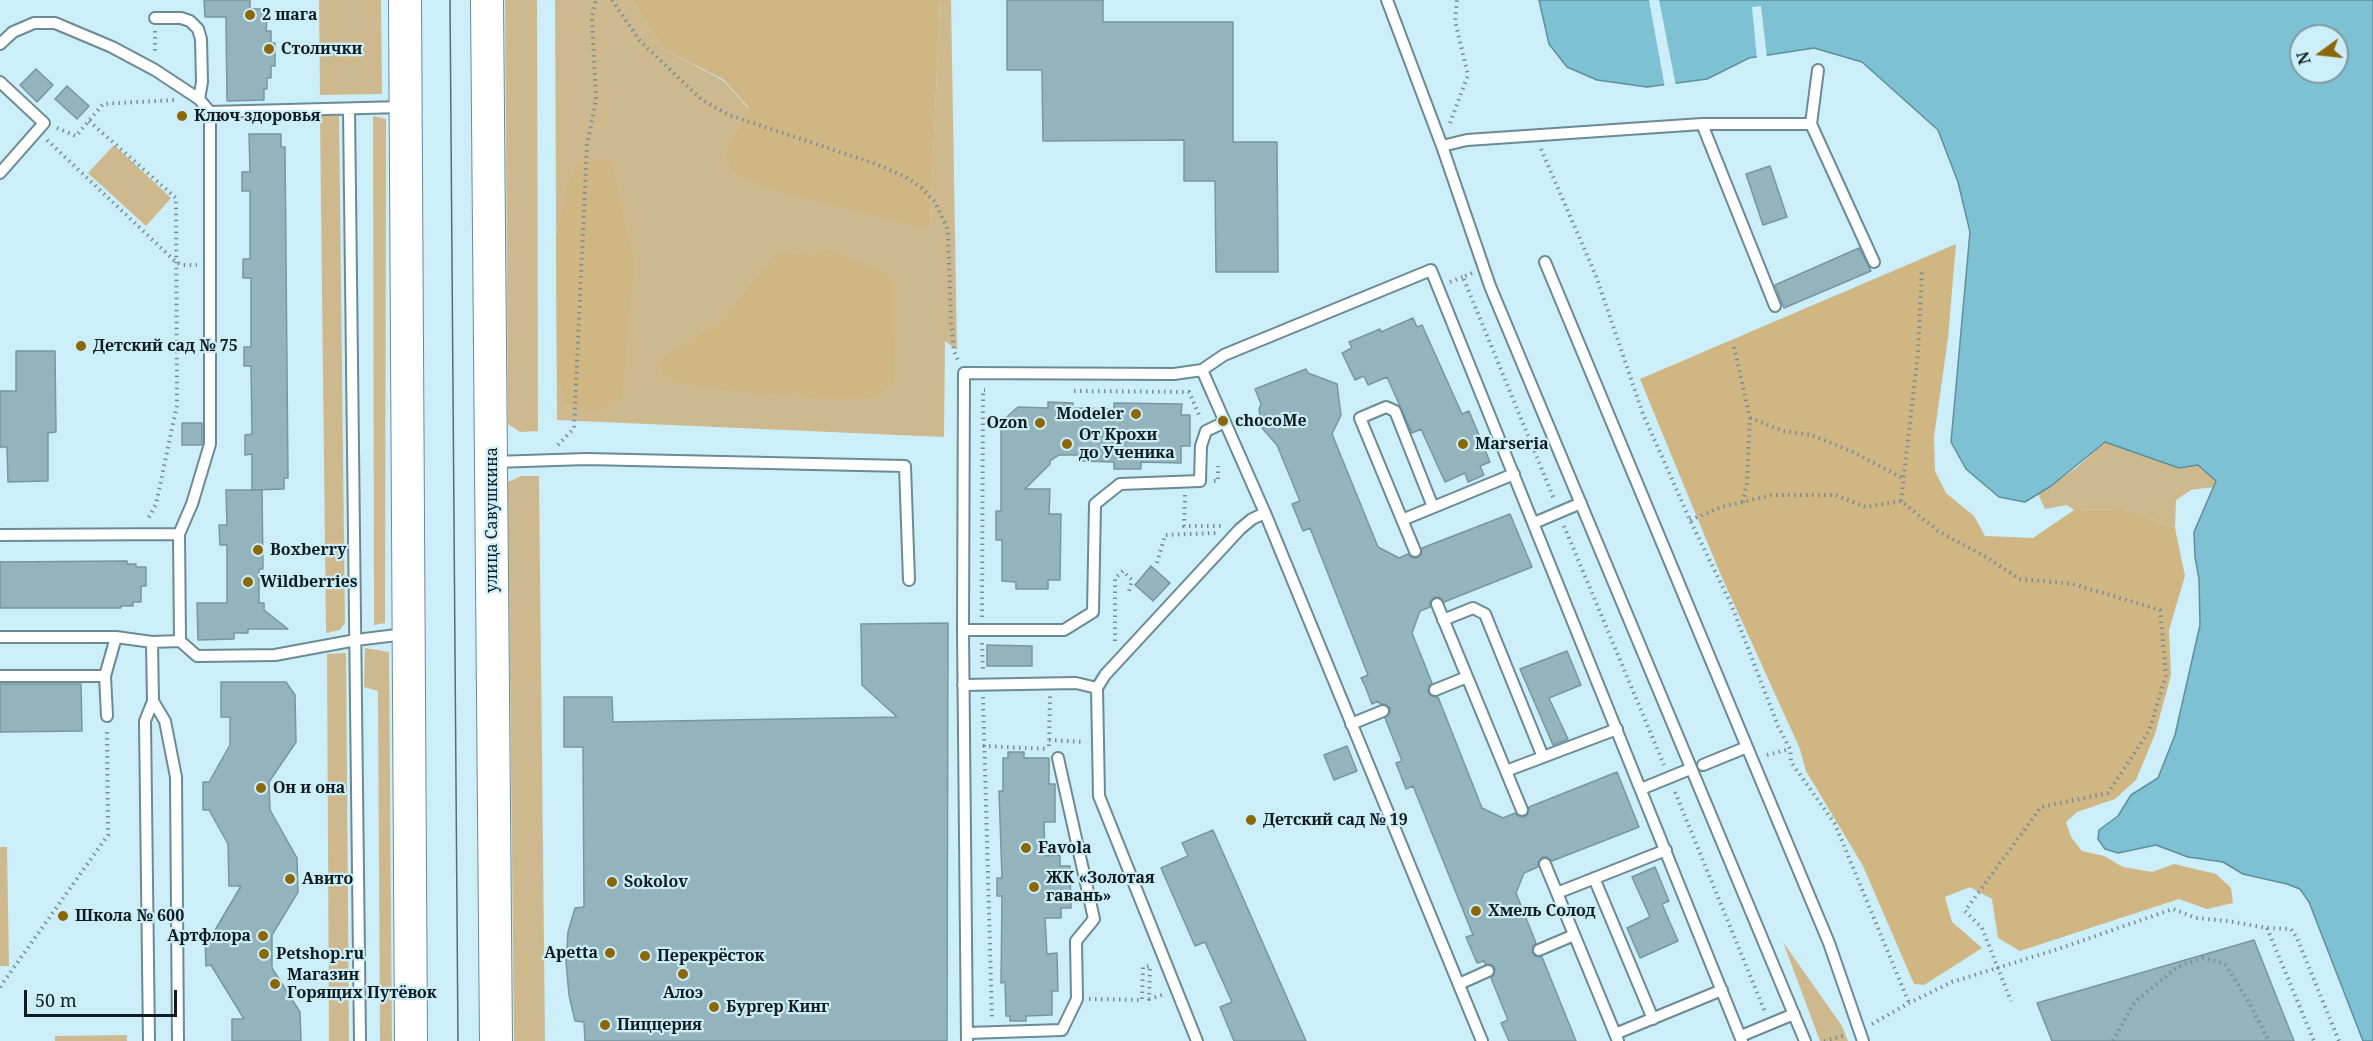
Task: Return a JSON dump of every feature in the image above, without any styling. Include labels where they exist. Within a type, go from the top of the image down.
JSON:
[{"type":"main road","points":[[405,0],[411,1041]]},
{"type":"main road","name":"улица Савушкина","points":[[487,0],[496,1041]]},
{"type":"lane","points":[[1388,0],[1484,268],[1804,1041]]},
{"type":"lane","points":[[155,18],[181,18],[190,21],[198,29],[201,39],[202,82],[199,99]]},
{"type":"lane","points":[[0,44],[13,32],[34,23],[55,23],[121,52],[155,70],[199,99],[210,112],[210,444],[192,504],[179,534],[180,641]]},
{"type":"lane","points":[[1818,70],[1811,124],[1874,262]]},
{"type":"lane","points":[[0,82],[41,127],[0,173]]},
{"type":"lane","points":[[210,112],[405,107]]},
{"type":"lane","points":[[349,108],[360,1041]]},
{"type":"lane","points":[[1442,146],[1467,140],[1702,124],[1811,124]]},
{"type":"lane","points":[[1702,124],[1775,306]]},
{"type":"lane","points":[[1545,262],[1829,943],[1861,1036]]},
{"type":"lane","points":[[1058,758],[1094,919],[1076,941],[1077,999],[1062,1030],[967,1037],[963,685],[964,373],[1174,374],[1202,370],[1224,355],[1431,270],[1742,1039],[1794,1014]]},
{"type":"lane","points":[[1202,370],[1265,513],[1482,1041]]},
{"type":"lane","points":[[1415,551],[1359,418],[1386,407],[1395,411],[1433,507]]},
{"type":"lane","points":[[963,630],[1064,630],[1093,612],[1095,504],[1120,484],[1200,481],[1201,446],[1206,431],[1225,422]]},
{"type":"lane","points":[[491,462],[586,459],[904,466],[909,580]]},
{"type":"lane","points":[[1402,520],[1514,474]]},
{"type":"lane","points":[[1534,524],[1581,502]]},
{"type":"lane","points":[[1197,1041],[1099,796],[1097,688],[1106,675],[1240,529],[1252,519],[1265,513]]},
{"type":"lane","points":[[0,535],[179,534]]},
{"type":"lane","points":[[1437,604],[1522,810]]},
{"type":"lane","points":[[1443,620],[1473,608],[1485,614],[1543,757]]},
{"type":"lane","points":[[0,637],[116,637],[152,642],[180,641],[197,656],[275,655],[409,633]]},
{"type":"lane","points":[[107,716],[105,676],[116,637]]},
{"type":"lane","points":[[149,1041],[145,721],[153,701],[152,642]]},
{"type":"lane","points":[[0,676],[105,676]]},
{"type":"lane","points":[[1435,690],[1467,677]]},
{"type":"lane","points":[[963,685],[1076,683],[1097,688]]},
{"type":"lane","points":[[153,701],[165,721],[176,777],[178,1041]]},
{"type":"lane","points":[[1351,724],[1383,711]]},
{"type":"lane","points":[[1506,771],[1617,729]]},
{"type":"lane","points":[[1702,765],[1747,747]]},
{"type":"lane","points":[[1641,789],[1690,770]]},
{"type":"lane","points":[[1557,893],[1666,850]]},
{"type":"lane","points":[[1545,864],[1617,1038],[1653,1019],[1722,990]]},
{"type":"lane","points":[[1594,878],[1653,1019]]},
{"type":"lane","points":[[1539,950],[1574,935]]},
{"type":"lane","points":[[1459,984],[1488,971]]},
{"type":"path","points":[[543,461],[574,428],[587,145],[597,100],[592,16],[596,0]]},
{"type":"path","points":[[612,0],[640,41],[702,100],[729,115],[873,163],[921,187],[935,202],[948,230],[954,351]]},
{"type":"path","points":[[1442,146],[1468,75],[1455,21],[1457,0]]},
{"type":"path","points":[[41,127],[76,136],[103,104],[199,99]]},
{"type":"path","points":[[89,121],[176,198],[177,405],[156,504],[140,534]]},
{"type":"path","points":[[41,127],[176,262],[182,265]]},
{"type":"path","points":[[1536,137],[1596,276],[1643,414],[1690,520],[1731,604],[1778,726],[1790,749],[1791,762],[1835,824],[1909,1003]]},
{"type":"path","points":[[1484,268],[1463,277],[1770,1024]]},
{"type":"path","points":[[1901,501],[1918,353],[1922,270]]},
{"type":"path","points":[[1734,347],[1750,418],[1747,483],[1743,502]]},
{"type":"path","points":[[1750,418],[1784,431],[1811,435],[1854,452],[1904,479]]},
{"type":"path","points":[[1186,482],[1184,526],[1212,526]]},
{"type":"path","points":[[1690,520],[1722,507],[1772,495],[1835,495],[1866,507],[1901,501],[1938,531],[1986,557],[2020,579],[2073,584],[2160,610],[2166,675],[2149,731],[2108,793],[2041,807],[1965,911],[1982,928],[2011,1001]]},
{"type":"path","points":[[1157,563],[1165,534],[1215,533],[1222,526]]},
{"type":"path","points":[[1108,649],[1116,640],[1116,578],[1123,571],[1132,580],[1129,591]]},
{"type":"path","points":[[1049,740],[1050,684]]},
{"type":"path","points":[[0,987],[108,835],[107,716]]},
{"type":"path","points":[[982,746],[1049,750]]},
{"type":"path","points":[[1751,759],[1790,749]]},
{"type":"path","points":[[1824,1041],[1861,1036],[1909,1003],[1953,982],[2173,909],[2196,918],[2291,929],[2297,938],[2339,1041]]},
{"type":"path","points":[[2267,928],[2314,1041]]},
{"type":"path","points":[[2113,1041],[2134,1003],[2177,967],[2203,958],[2225,964],[2246,997],[2269,1041]]},
{"type":"path","points":[[1077,999],[1142,1000],[1143,967],[1150,966],[1149,999]]},
{"type":"shaded area","points":[[319,0],[381,0],[382,94],[320,95]]},
{"type":"shaded area","points":[[505,0],[537,0],[538,431],[520,432],[508,424]]},
{"type":"shaded area","points":[[555,0],[632,0],[662,48],[724,81],[749,109],[724,152],[930,228],[940,0],[951,0],[957,350],[945,341],[944,437],[557,420]]},
{"type":"shaded area","points":[[632,0],[940,0],[930,229],[787,194],[735,174],[724,152],[749,108],[724,80],[662,48]]},
{"type":"shaded area","points":[[320,116],[339,116],[345,623],[340,630],[326,633]]},
{"type":"shaded area","points":[[373,116],[386,119],[385,623],[374,625]]},
{"type":"shaded area","points":[[114,145],[171,198],[146,226],[88,173]]},
{"type":"shaded area","points":[[592,160],[611,161],[634,262],[622,398],[595,412],[566,404],[557,375],[556,238],[567,187],[577,165]]},
{"type":"shaded area","points":[[1956,244],[1948,338],[1934,437],[1935,471],[1946,493],[1974,516],[1985,536],[2033,538],[2074,510],[2124,509],[2175,528],[2185,576],[2169,630],[2171,675],[2155,734],[2136,780],[2115,799],[2077,812],[2066,822],[2071,837],[2082,851],[2104,856],[2123,867],[2152,872],[2174,864],[2216,874],[2231,888],[2233,903],[2207,909],[2179,899],[2020,951],[1998,938],[1992,899],[1970,887],[1945,897],[1952,922],[1982,948],[1924,985],[1914,984],[1863,866],[1806,771],[1800,749],[1720,573],[1640,379]]},
{"type":"shaded area","points":[[830,251],[893,276],[894,381],[874,397],[841,399],[750,393],[673,382],[665,376],[659,361],[678,347],[720,323],[775,255]]},
{"type":"shaded area","points":[[2105,442],[2179,468],[2198,465],[2216,481],[2214,487],[2191,490],[2176,500],[2175,528],[2124,509],[2074,510],[2067,505],[2045,509],[2038,494],[2076,468]]},
{"type":"shaded area","points":[[521,476],[539,476],[545,1041],[514,1041],[508,482]]},
{"type":"shaded area","points":[[365,648],[389,652],[392,1041],[380,1041],[378,691],[364,687]]},
{"type":"shaded area","points":[[346,653],[349,1041],[329,1041],[327,654]]},
{"type":"shaded area","points":[[0,847],[7,847],[9,966],[0,966]]},
{"type":"shaded area","points":[[1783,942],[1842,1026],[1848,1041],[1820,1041]]},
{"type":"shaded area","points":[[127,1035],[127,1041],[55,1041],[55,1036]]},
{"type":"water","points":[[1539,0],[2373,0],[2373,1041],[2363,1041],[2309,902],[2300,889],[2243,874],[2223,862],[2188,857],[2156,845],[2118,853],[2105,849],[2098,839],[2099,830],[2118,816],[2131,795],[2158,778],[2175,735],[2200,625],[2199,579],[2194,532],[2216,481],[2198,465],[2179,468],[2105,442],[2051,486],[2025,502],[1999,497],[1966,469],[1951,442],[1970,232],[1958,182],[1938,130],[1862,62],[1814,48],[1749,58],[1707,79],[1647,87],[1597,80],[1567,67],[1549,44]]},
{"type":"pier","points":[[1649,0],[1659,0],[1676,86],[1665,88]]},
{"type":"pier","points":[[1761,6],[1767,58],[1757,59],[1752,7]]},
{"type":"building","points":[[204,0],[250,0],[250,9],[263,9],[263,20],[267,20],[266,31],[271,31],[271,43],[275,43],[275,66],[271,66],[271,78],[267,78],[264,100],[227,101],[226,17],[205,17]]},
{"type":"building","points":[[1007,0],[1103,0],[1103,22],[1233,22],[1233,142],[1277,142],[1278,272],[1216,272],[1215,181],[1184,181],[1184,140],[1043,141],[1042,70],[1007,70]]},
{"type":"building","points":[[36,69],[53,85],[37,102],[20,85]]},
{"type":"building","points":[[67,86],[89,106],[77,119],[55,99]]},
{"type":"building","points":[[249,134],[281,134],[281,147],[285,147],[288,478],[284,478],[284,489],[252,490],[252,454],[245,455],[245,435],[252,434],[251,366],[244,366],[244,347],[251,347],[251,278],[243,278],[243,259],[250,259],[250,191],[242,191],[242,172],[250,172]]},
{"type":"building","points":[[1770,166],[1787,217],[1763,225],[1746,174]]},
{"type":"building","points":[[1859,248],[1871,271],[1784,308],[1775,285]]},
{"type":"building","points":[[1413,318],[1417,327],[1422,325],[1462,414],[1469,411],[1490,462],[1480,466],[1484,475],[1468,482],[1465,473],[1445,482],[1421,429],[1412,433],[1387,377],[1368,385],[1364,376],[1355,380],[1342,353],[1352,348],[1349,342],[1380,329],[1381,332]]},
{"type":"building","points":[[16,351],[55,351],[56,432],[48,433],[48,481],[8,482],[7,447],[0,447],[0,391],[16,391]]},
{"type":"building","points":[[1306,369],[1308,373],[1337,384],[1341,415],[1332,434],[1378,547],[1399,558],[1408,554],[1417,558],[1421,555],[1422,548],[1510,514],[1532,567],[1444,602],[1439,597],[1434,597],[1430,602],[1430,607],[1420,611],[1412,633],[1432,683],[1428,692],[1431,696],[1438,697],[1482,808],[1503,818],[1515,813],[1524,817],[1528,814],[1529,807],[1617,772],[1639,827],[1552,861],[1547,857],[1542,857],[1538,862],[1538,867],[1524,873],[1516,893],[1536,943],[1532,952],[1535,956],[1542,957],[1576,1041],[1509,1041],[1501,1023],[1508,1020],[1491,978],[1495,968],[1485,964],[1484,961],[1477,963],[1466,937],[1473,935],[1413,786],[1406,789],[1396,763],[1402,761],[1385,718],[1390,713],[1390,708],[1378,701],[1372,704],[1361,678],[1368,675],[1310,528],[1303,531],[1292,504],[1300,501],[1277,445],[1262,428],[1259,409],[1261,404],[1255,389]]},
{"type":"building","points":[[1048,402],[1073,403],[1072,408],[1114,409],[1114,403],[1182,404],[1181,415],[1190,415],[1190,446],[1181,446],[1181,463],[1141,462],[1141,469],[1114,469],[1114,462],[1081,461],[1081,455],[1059,455],[1050,461],[1050,464],[1025,489],[1050,489],[1049,514],[1061,514],[1060,580],[1048,580],[1048,589],[1016,589],[1016,582],[1002,581],[1002,540],[996,540],[996,511],[1001,511],[1001,422],[1018,407],[1048,408]]},
{"type":"building","points":[[182,423],[202,423],[202,445],[182,445]]},
{"type":"building","points":[[226,490],[262,490],[263,569],[259,569],[259,603],[264,603],[264,610],[288,629],[248,629],[248,633],[234,633],[234,639],[198,640],[197,603],[227,603],[227,545],[220,545],[219,525],[227,525]]},
{"type":"building","points":[[127,561],[127,564],[136,564],[136,567],[146,567],[146,586],[141,586],[141,602],[133,602],[133,606],[121,606],[121,608],[0,608],[0,562]]},
{"type":"building","points":[[1151,566],[1170,583],[1153,601],[1135,585]]},
{"type":"building","points":[[948,623],[947,1041],[585,1041],[584,1022],[575,1021],[569,995],[566,962],[568,932],[575,908],[584,907],[583,747],[564,747],[564,697],[612,697],[613,722],[897,717],[862,685],[861,624]]},
{"type":"building","points":[[987,645],[1032,646],[1032,666],[987,666]]},
{"type":"building","points":[[1567,651],[1581,685],[1549,698],[1568,739],[1553,745],[1520,669]]},
{"type":"building","points":[[221,682],[286,682],[295,695],[296,742],[269,782],[270,810],[297,858],[298,892],[272,935],[272,968],[300,1012],[301,1041],[232,1041],[232,1019],[244,1019],[211,965],[206,966],[205,937],[211,937],[241,886],[229,886],[228,844],[209,810],[203,810],[203,782],[209,782],[230,745],[230,717],[221,717]]},
{"type":"building","points":[[0,684],[81,684],[82,731],[0,732]]},
{"type":"building","points":[[1347,746],[1357,771],[1334,780],[1324,755]]},
{"type":"building","name":"ЖК «Золотая гавань»","points":[[1008,752],[1024,752],[1024,758],[1049,758],[1049,784],[1055,784],[1055,822],[1044,822],[1045,856],[1060,855],[1060,866],[1070,866],[1071,908],[1061,908],[1061,918],[1045,918],[1047,954],[1057,953],[1058,991],[1052,991],[1052,1015],[1026,1016],[1026,1021],[1010,1021],[1010,1016],[1006,1016],[1005,982],[1001,983],[1002,896],[997,896],[997,878],[1002,878],[999,791],[1003,791],[1003,758],[1008,758]]},
{"type":"building","points":[[1213,830],[1306,1041],[1234,1041],[1220,1007],[1232,1002],[1205,942],[1195,946],[1161,868],[1188,856],[1182,843]]},
{"type":"building","points":[[1655,867],[1669,901],[1662,904],[1678,941],[1640,958],[1627,928],[1650,917],[1632,877]]},
{"type":"building","points":[[2254,940],[2294,1041],[2052,1041],[2037,1003]]},
{"type":"tram line","points":[[450,0],[458,1041]]},
{"type":"place","name":"2 шага","points":[[250,15]]},
{"type":"place","name":"Столички","points":[[269,49]]},
{"type":"place","name":"Ключ здоровья","points":[[182,116]]},
{"type":"place","name":"Детский сад № 75","points":[[81,346]]},
{"type":"place","name":"Modeler","points":[[1136,414]]},
{"type":"place","name":"chocoMe","points":[[1223,421]]},
{"type":"place","name":"Ozon","points":[[1040,423]]},
{"type":"place","name":"От Крохи до Ученика","points":[[1067,444]]},
{"type":"place","name":"Marseria","points":[[1463,444]]},
{"type":"place","name":"Boxberry","points":[[258,550]]},
{"type":"place","name":"Wildberries","points":[[248,582]]},
{"type":"place","name":"Он и она","points":[[261,788]]},
{"type":"place","name":"Детский сад № 19","points":[[1251,820]]},
{"type":"place","name":"Favola","points":[[1026,848]]},
{"type":"place","name":"Авито","points":[[290,879]]},
{"type":"place","name":"Sokolov","points":[[612,882]]},
{"type":"place","name":"ЖК «Золотая гавань»","points":[[1034,887]]},
{"type":"place","name":"Хмель Солод","points":[[1476,911]]},
{"type":"place","name":"Школа № 600","points":[[63,916]]},
{"type":"place","name":"Артфлора","points":[[263,936]]},
{"type":"place","name":"Apetta","points":[[610,953]]},
{"type":"place","name":"Petshop.ru","points":[[264,954]]},
{"type":"place","name":"Перекрёсток","points":[[645,956]]},
{"type":"place","name":"Алоэ","points":[[683,974]]},
{"type":"place","name":"Магазин Горящих Путёвок","points":[[275,984]]},
{"type":"place","name":"Бургер Кинг","points":[[714,1007]]},
{"type":"place","name":"Пиццерия","points":[[605,1025]]}]
